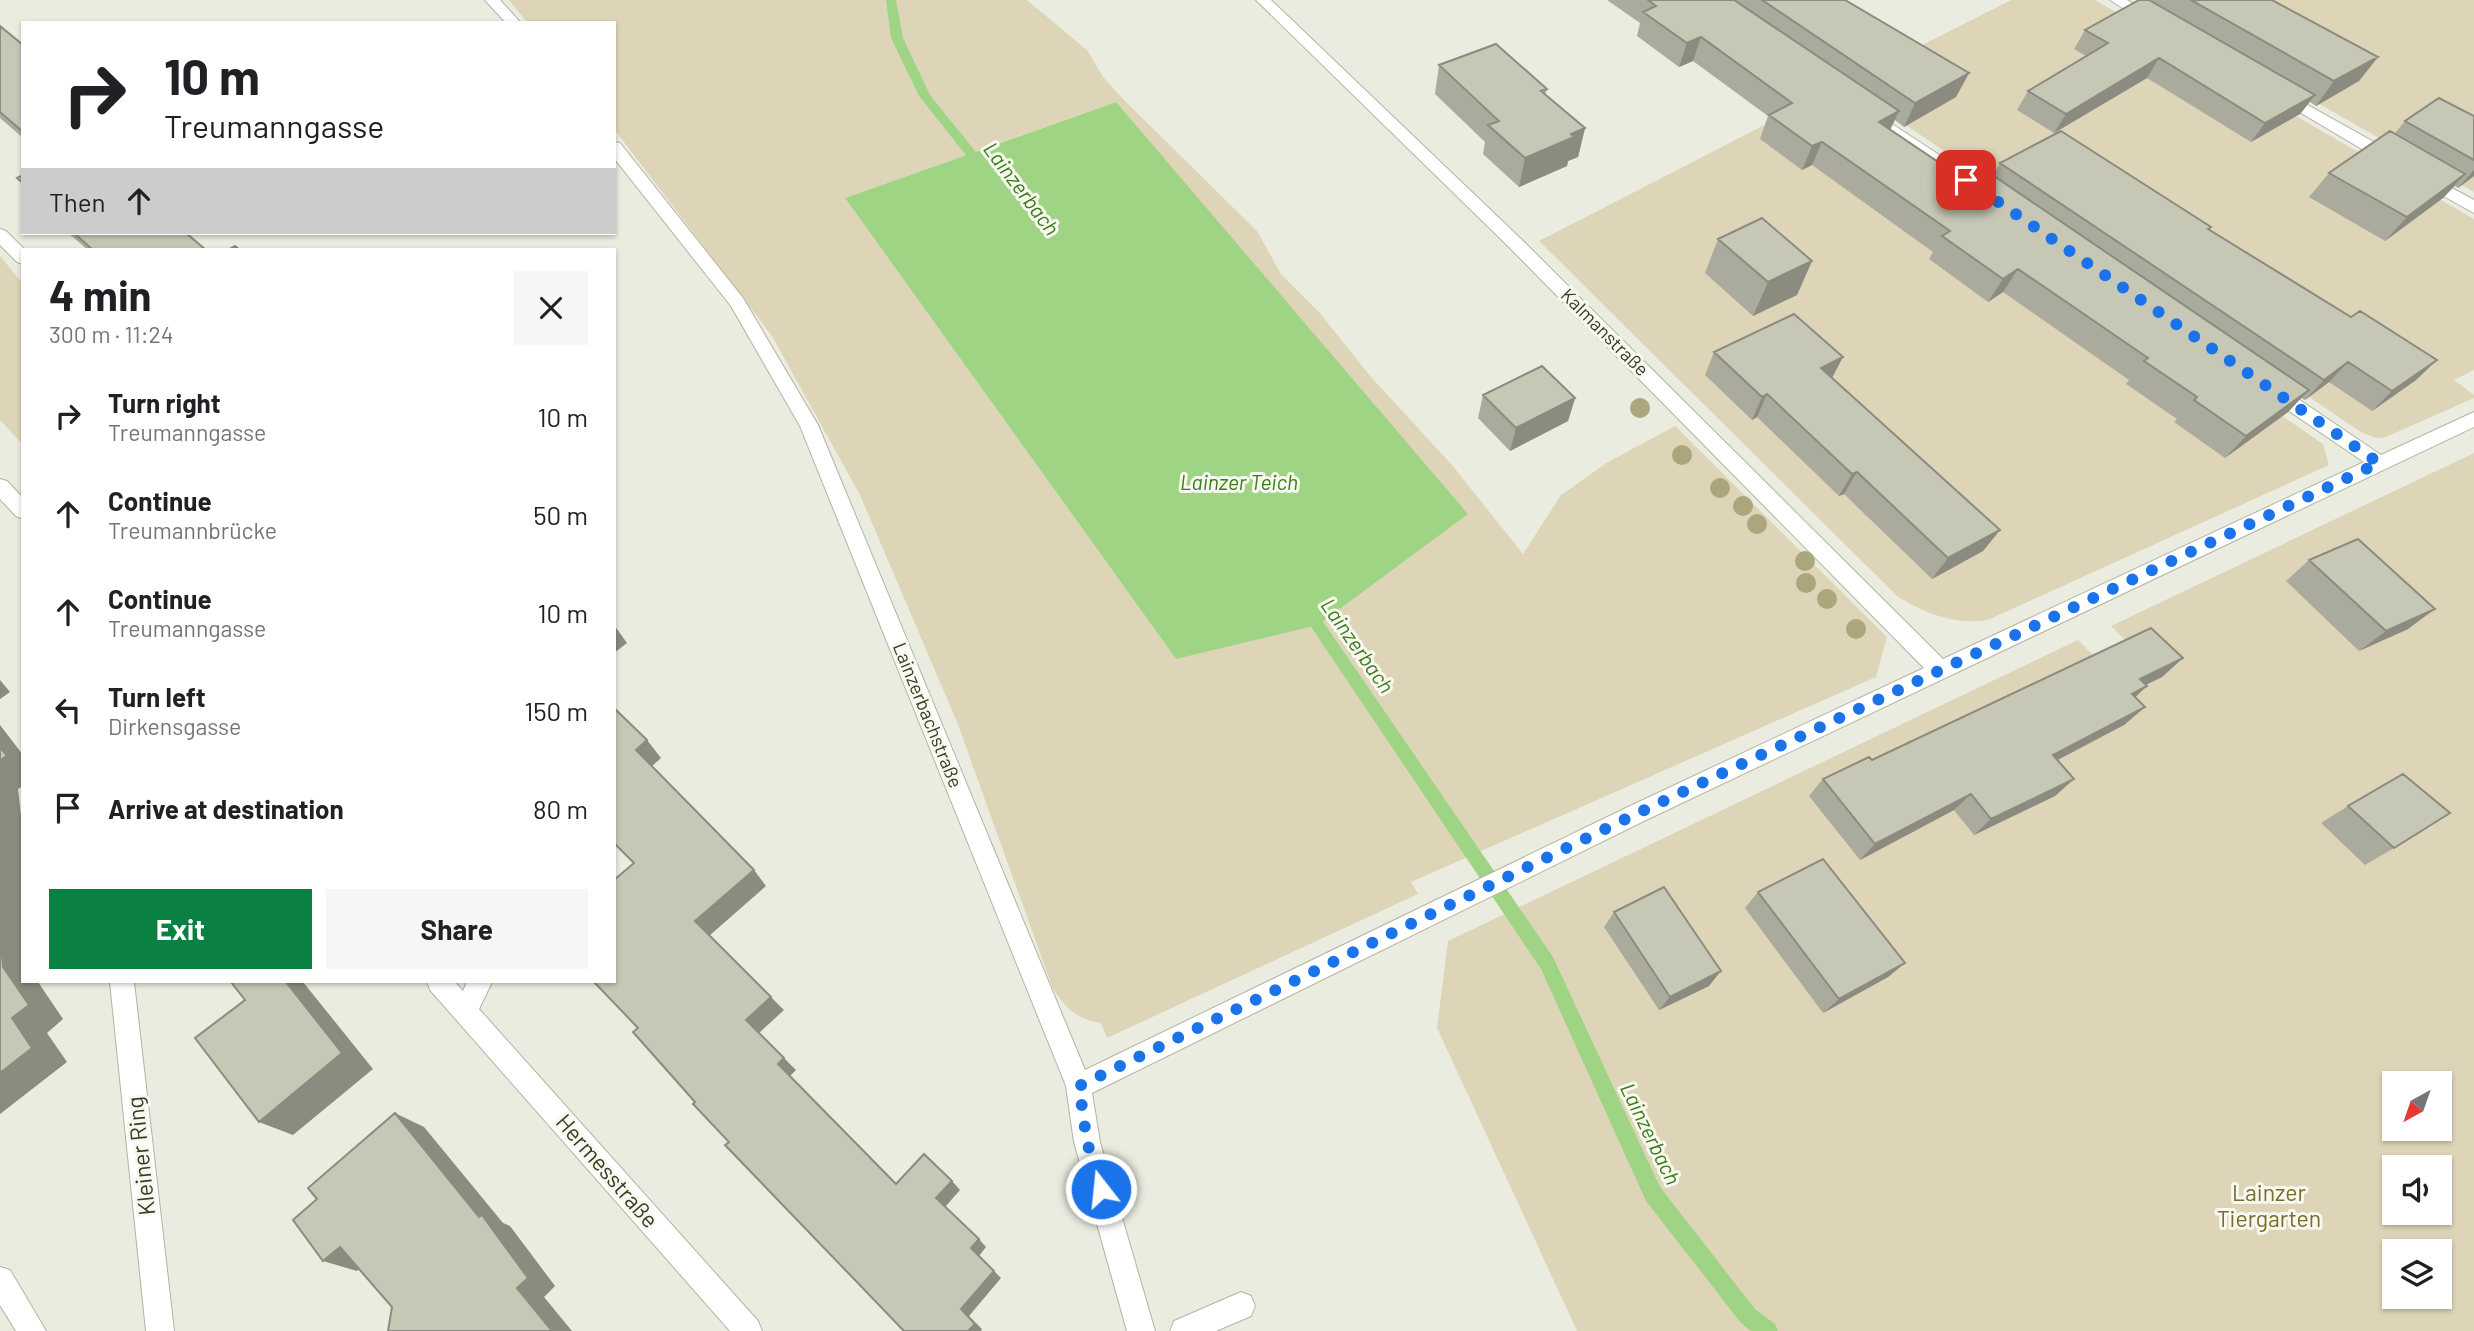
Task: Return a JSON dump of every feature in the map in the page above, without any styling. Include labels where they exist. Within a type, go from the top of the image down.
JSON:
[{"type":"street","points":[[492,0],[512,21]]},
{"type":"street","name":"Kalmanstraße","points":[[1263,0],[1516,243],[1940,670]]},
{"type":"street","points":[[2117,0],[2170,31]]},
{"type":"street","points":[[2263,85],[2474,207]]},
{"type":"street","points":[[1851,102],[2000,204]]},
{"type":"street","name":"Lainzerbachstraße","points":[[616,149],[737,302],[809,425],[1079,1086],[1087,1142],[1141,1331]]},
{"type":"street","points":[[0,235],[21,256]]},
{"type":"street","points":[[2253,377],[2379,463]]},
{"type":"street","points":[[1079,1086],[1527,867],[2474,419]]},
{"type":"street","points":[[0,486],[21,509]]},
{"type":"street","name":"Kleiner Ring","points":[[122,983],[160,1331]]},
{"type":"street","name":"Hermesstraße","points":[[440,983],[748,1331]]},
{"type":"street","points":[[465,1011],[479,983]]},
{"type":"street","points":[[0,1280],[32,1331]]},
{"type":"street","points":[[1184,1331],[1241,1306]]},
{"type":"green space","points":[[509,0],[1027,0],[1087,50],[1103,77],[1124,100],[1257,231],[1281,274],[1319,312],[1371,377],[1452,465],[1523,554],[1561,495],[1608,462],[1675,426],[1887,637],[1876,677],[1411,882],[1418,894],[1107,1038],[1101,1023],[1085,1019],[1073,1012],[1053,989],[957,722],[860,495],[772,336],[616,132],[616,21],[526,21]],"holes":[[[1115,102],[1176,659],[845,198]]]},
{"type":"green space","points":[[2011,0],[2095,0],[2474,219],[2474,370],[2454,380],[2474,395],[2474,398],[2386,437],[2376,438],[2361,432],[1845,84]]},
{"type":"green space","points":[[2191,0],[2474,0],[2474,192],[2163,15]]},
{"type":"green space","points":[[1819,97],[2323,444],[2329,465],[1988,620],[1964,621],[1941,617],[1898,597],[1539,241]]},
{"type":"green space","points":[[0,256],[21,282],[21,443],[0,420]]},
{"type":"green space","name":"Lainzer Tiergarten","points":[[2474,453],[2474,1331],[1577,1331],[1437,1028],[1448,941],[2078,640],[2099,661],[2131,646],[2111,626]]},
{"type":"water","name":"Lainzer Teich","points":[[1116,102],[1468,514],[1318,625],[1176,659],[845,198]]},
{"type":"building","points":[[1648,0],[1734,0],[1899,111],[1879,122],[1965,180],[1985,170],[2309,390],[2246,436],[2194,400],[2197,397],[2144,361],[2148,358],[2018,269],[2003,279],[1942,236],[1950,231],[1822,142],[1812,146],[1769,115],[1792,103],[1701,37],[1687,43],[1643,12],[1656,6]]},
{"type":"building","points":[[1762,0],[1845,0],[1969,73],[1915,103]]},
{"type":"building","points":[[2139,0],[2149,0],[2315,95],[2265,123],[2159,58],[2066,114],[2028,91],[2108,43],[2085,30]]},
{"type":"building","points":[[2191,0],[2272,0],[2378,57],[2334,81]]},
{"type":"building","points":[[0,26],[21,43],[21,130],[0,112]]},
{"type":"building","points":[[1496,44],[1547,89],[1541,91],[1585,128],[1571,134],[1574,137],[1525,158],[1488,125],[1499,121],[1439,65]]},
{"type":"building","points":[[2439,98],[2474,116],[2474,160],[2405,121]]},
{"type":"building","points":[[2061,131],[2211,227],[2208,229],[2351,317],[2360,311],[2437,360],[2392,391],[2348,362],[2324,380],[2000,163]]},
{"type":"building","points":[[2390,131],[2465,174],[2407,217],[2329,173]]},
{"type":"building","points":[[1762,218],[1812,261],[1768,282],[1718,239]]},
{"type":"building","points":[[76,235],[188,235],[204,248],[91,248]]},
{"type":"building","points":[[1794,314],[1843,357],[1821,368],[2000,530],[1948,558],[1857,472],[1852,474],[1767,394],[1762,397],[1714,352]]},
{"type":"building","points":[[1542,366],[1575,398],[1516,428],[1483,395]]},
{"type":"building","points":[[2358,539],[2435,609],[2386,631],[2309,560]]},
{"type":"building","points":[[2151,628],[2183,658],[2140,679],[2147,686],[2132,694],[2145,707],[2053,755],[2074,779],[1991,819],[1971,794],[1875,844],[1823,779],[1869,757],[1872,760]]},
{"type":"building","points":[[616,710],[647,740],[636,750],[754,870],[695,921],[771,997],[746,1020],[784,1058],[778,1064],[896,1184],[924,1154],[952,1181],[936,1198],[979,1239],[971,1248],[994,1271],[961,1309],[975,1324],[968,1331],[904,1331],[725,1145],[729,1142],[693,1104],[695,1102],[633,1032],[638,1028],[595,983],[616,983],[616,878],[634,863],[616,845]]},
{"type":"building","points":[[0,747],[7,756],[0,760]]},
{"type":"building","points":[[2403,774],[2450,813],[2394,848],[2348,806]]},
{"type":"building","points":[[1823,859],[1905,963],[1839,999],[1758,892]]},
{"type":"building","points":[[1664,887],[1721,971],[1670,997],[1614,912]]},
{"type":"building","points":[[0,931],[3,967],[29,1005],[12,1018],[32,1048],[0,1073]]},
{"type":"building","points":[[232,983],[287,983],[342,1053],[259,1122],[195,1038],[245,1000]]},
{"type":"building","points":[[395,1113],[479,1217],[482,1215],[528,1278],[517,1288],[552,1331],[388,1331],[392,1307],[340,1247],[323,1261],[293,1220],[317,1199],[308,1188]]},
{"type":"waterway","name":"Lainzerbach","points":[[891,0],[897,38],[925,96],[984,170]]},
{"type":"waterway","name":"Lainzerbach","points":[[1306,608],[1547,963],[1653,1194],[1748,1316],[1768,1331]]},
{"type":"route","points":[[1101,1189],[1087,1142],[1079,1086],[1636,814],[2379,463],[1966,180]]}]
